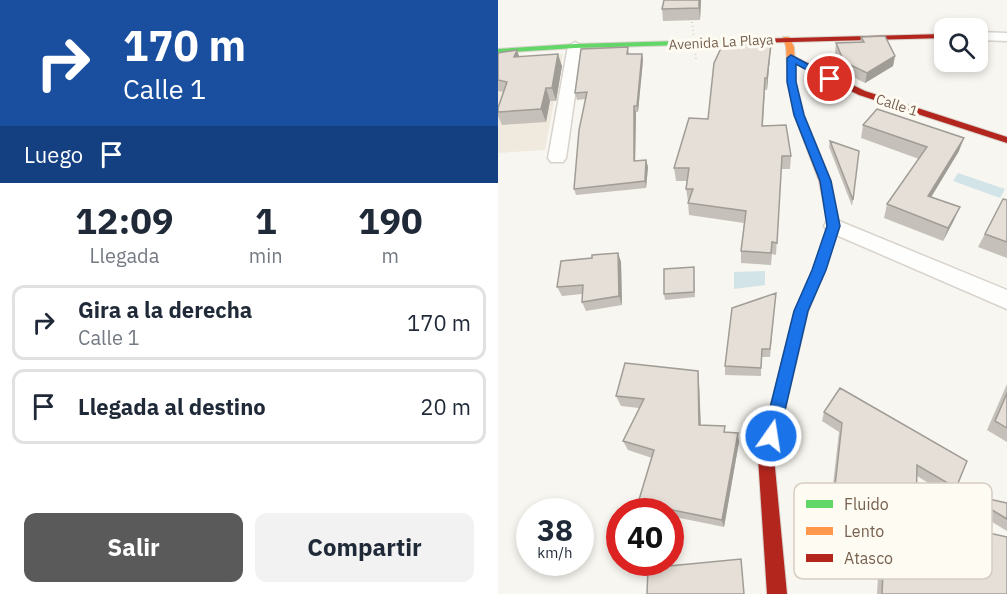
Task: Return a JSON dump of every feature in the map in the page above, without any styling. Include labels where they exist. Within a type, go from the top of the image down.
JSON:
[{"type":"street","name":"Avenida La Playa","points":[[498,51],[575,46],[934,36]]},
{"type":"street","points":[[988,36],[1007,37]]},
{"type":"street","points":[[777,594],[766,457],[801,311],[819,270],[834,226],[825,181],[799,115],[786,39]]},
{"type":"street","points":[[556,158],[575,46]]},
{"type":"street","name":"Calle 1","points":[[791,58],[862,93],[1007,140]]},
{"type":"street","points":[[834,226],[1007,300]]},
{"type":"path","points":[[692,22],[696,59]]},
{"type":"shaded area","points":[[563,54],[545,150],[498,153],[498,64]]},
{"type":"shaded area","points":[[958,173],[1005,189],[1000,198],[953,181]]},
{"type":"shaded area","points":[[765,271],[765,285],[734,289],[734,272]]},
{"type":"building","points":[[664,0],[699,0],[699,8],[662,9]]},
{"type":"building","points":[[885,36],[895,56],[867,73],[844,62],[836,43],[864,42],[861,37]]},
{"type":"building","points":[[771,44],[767,78],[765,78],[762,126],[786,125],[791,156],[782,156],[777,243],[772,242],[771,253],[741,251],[746,211],[688,203],[693,189],[686,189],[689,168],[674,168],[689,118],[708,119],[714,63],[722,46]]},
{"type":"building","points":[[628,47],[627,54],[642,54],[637,106],[634,106],[634,161],[646,160],[645,181],[574,189],[579,130],[587,92],[575,93],[581,49]]},
{"type":"building","points":[[517,50],[514,57],[558,54],[552,88],[546,88],[541,109],[498,112],[507,82],[498,80],[498,53]]},
{"type":"building","points":[[877,109],[964,138],[928,196],[960,207],[948,228],[887,204],[927,147],[863,125]]},
{"type":"building","points":[[830,141],[859,151],[853,200]]},
{"type":"building","points":[[1003,199],[1007,200],[1007,242],[985,234]]},
{"type":"building","points":[[618,253],[619,296],[582,302],[583,285],[557,287],[561,261]]},
{"type":"building","points":[[694,267],[694,292],[664,294],[664,269]]},
{"type":"building","points":[[776,293],[770,349],[762,349],[761,368],[725,366],[732,308]]},
{"type":"building","points":[[625,363],[698,371],[699,425],[725,426],[724,432],[738,433],[722,520],[684,512],[684,498],[640,498],[654,450],[623,441],[644,399],[616,396]]},
{"type":"building","points":[[840,388],[967,461],[958,483],[948,483],[917,465],[917,483],[835,483],[842,423],[824,412]]},
{"type":"building","points":[[1007,393],[1007,428],[995,421]]},
{"type":"building","points":[[992,500],[1007,503],[1007,519],[992,510]]},
{"type":"building","points":[[992,534],[1007,537],[1007,594],[882,594],[883,579],[992,579]]},
{"type":"building","points":[[741,559],[744,594],[647,594],[648,576],[684,576],[684,565]]},
{"type":"traffic: fast","points":[[498,51],[575,46],[750,41]]},
{"type":"traffic: slow","points":[[786,39],[790,47],[792,82],[799,115],[825,181],[834,226],[801,312]]},
{"type":"traffic: jam","points":[[750,41],[934,36]]},
{"type":"traffic: jam","points":[[791,58],[862,93],[1007,140]]},
{"type":"traffic: jam","points":[[777,594],[766,457],[801,312]]},
{"type":"route","points":[[771,436],[801,311],[819,270],[834,226],[825,181],[799,115],[792,82],[791,58],[830,79]]}]
